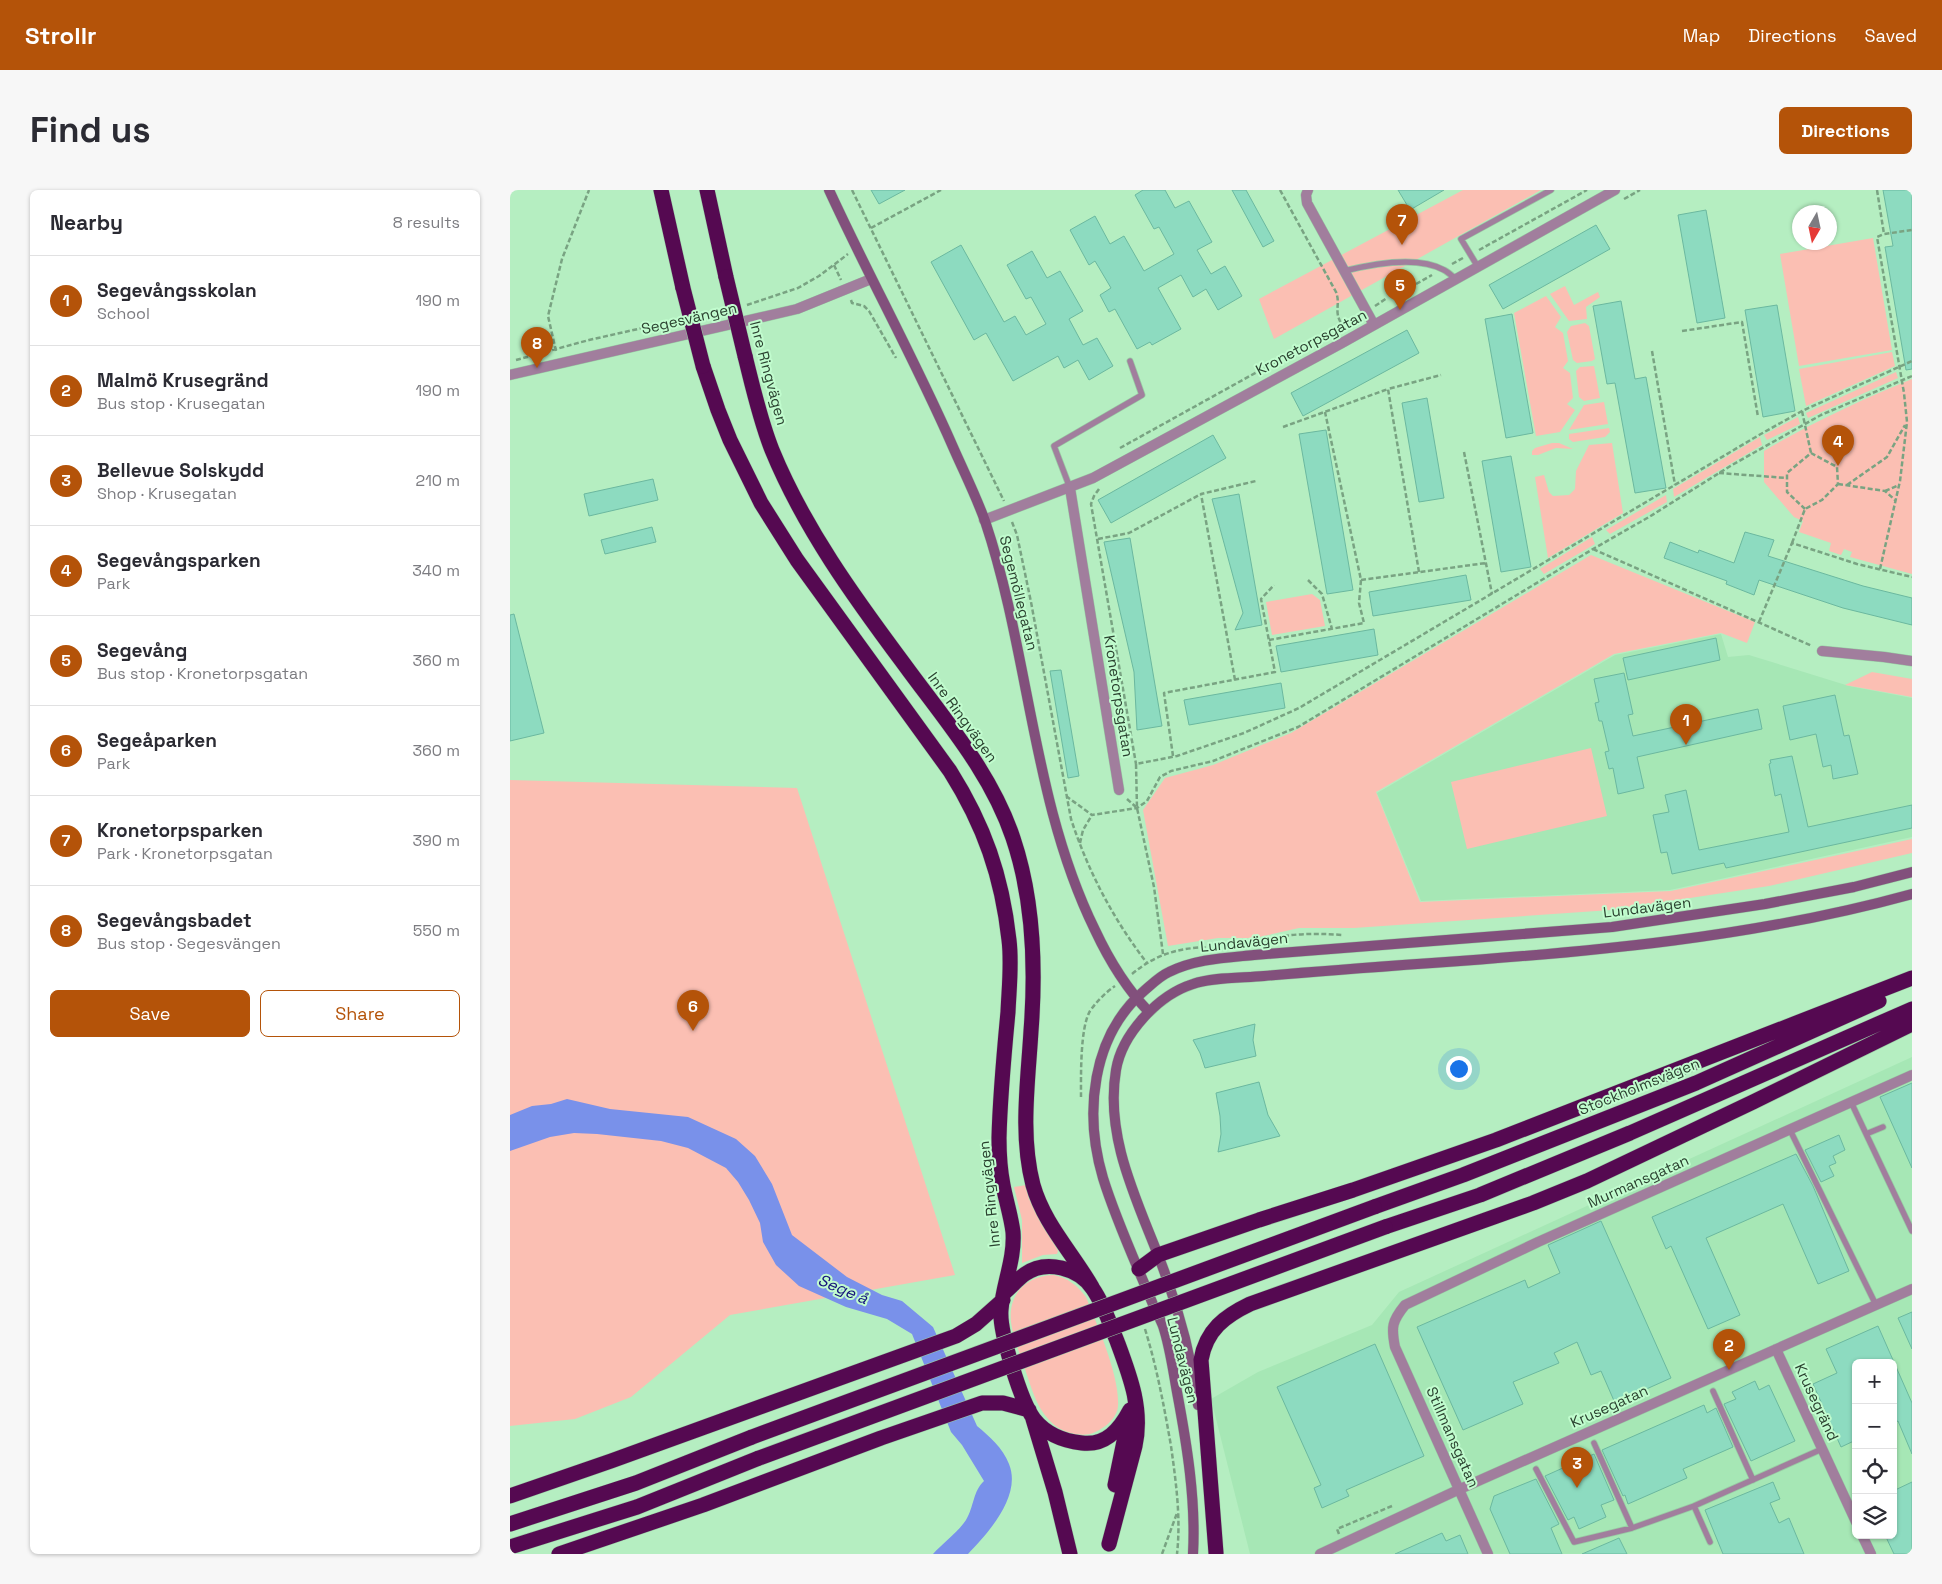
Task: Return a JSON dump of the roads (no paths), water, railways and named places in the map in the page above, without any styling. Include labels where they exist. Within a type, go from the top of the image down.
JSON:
[{"type":"highway","name":"Inre Ringvägen","points":[[661,190],[703,366],[730,440],[761,503],[797,560],[950,771],[967,799],[991,853],[1000,883],[1010,944],[1010,981],[1000,1138],[1003,1184],[1013,1232],[1012,1253],[1004,1296]]},
{"type":"highway","name":"Inre Ringvägen","points":[[708,190],[726,277],[760,413],[772,449],[792,493],[811,528],[865,611],[989,783],[1013,837],[1028,898],[1034,960],[1026,1128],[1028,1164],[1034,1188],[1045,1214],[1058,1238],[1082,1269],[1092,1286]]},
{"type":"highway","points":[[1139,1269],[1158,1256],[1496,1140],[1912,978]]},
{"type":"highway","name":"Stockholmsvägen","points":[[510,1524],[636,1483],[752,1437],[1463,1175],[1687,1086],[1912,986]]},
{"type":"highway","points":[[510,1547],[637,1506],[759,1458],[1385,1227],[1480,1195],[1630,1134],[1912,1009]]},
{"type":"highway","points":[[1216,1553],[1201,1360],[1203,1349],[1209,1338],[1218,1325],[1230,1314],[1250,1304],[1524,1206],[1587,1180],[1729,1114],[1912,1024]]},
{"type":"highway","points":[[510,1496],[956,1336],[976,1324],[1026,1273],[1038,1268],[1051,1266],[1064,1268],[1092,1286],[1110,1322],[1139,1413],[1138,1431],[1109,1549]]},
{"type":"highway","points":[[1004,1296],[1001,1312],[1003,1337],[1009,1358],[1031,1414],[1055,1492],[1070,1554]]},
{"type":"highway","points":[[1109,1549],[1112,1504],[1130,1410],[1131,1384]]},
{"type":"highway","points":[[559,1554],[703,1505],[881,1438],[982,1403],[1002,1402],[1031,1414],[1044,1429],[1056,1437],[1070,1442],[1086,1444],[1111,1436],[1119,1428],[1130,1410]]},
{"type":"main road","name":"Segemöllegatan","points":[[829,190],[871,279],[939,414],[974,492],[1002,572],[1047,790],[1070,876],[1101,943],[1123,981],[1148,1012]]},
{"type":"main road","name":"Lundavägen","points":[[1193,1554],[1195,1529],[1193,1503],[1173,1367],[1162,1326],[1103,1178],[1098,1157],[1093,1109],[1094,1088],[1100,1056],[1122,1013],[1136,998],[1167,972],[1195,962],[1254,955],[1612,927],[1765,904],[1854,887],[1912,872]]},
{"type":"main road","name":"Lundavägen","points":[[1216,1553],[1196,1392],[1189,1356],[1181,1321],[1158,1256],[1129,1184],[1122,1154],[1115,1106],[1116,1071],[1120,1054],[1127,1039],[1148,1012],[1171,995],[1192,984],[1239,978],[1454,962],[1661,942],[1769,925],[1876,904],[1912,894]]},
{"type":"street","points":[[1308,190],[1306,194],[1307,203],[1374,325]]},
{"type":"street","name":"Kronetorpsgatan","points":[[984,520],[1093,478],[1374,325],[1616,190]]},
{"type":"street","name":"Segesvängen","points":[[510,375],[797,309],[871,279]]},
{"type":"street","name":"Kronetorpsgatan","points":[[1070,488],[1119,790]]},
{"type":"street","points":[[1822,651],[1912,661]]},
{"type":"street","name":"Murmansgatan","points":[[1392,1331],[1396,1316],[1405,1305],[1538,1242],[1912,1075]]},
{"type":"street","name":"Krusegatan","points":[[1320,1554],[1332,1551],[1460,1488],[1912,1289]]},
{"type":"street","name":"Stillmansgatan","points":[[1392,1331],[1396,1347],[1488,1554]]},
{"type":"street","name":"Krusegränd","points":[[1776,1350],[1852,1513]]},
{"type":"street","points":[[1864,1539],[1871,1554]]},
{"type":"lane","points":[[1478,267],[1460,239],[1551,190]]},
{"type":"lane","points":[[1344,272],[1367,265],[1417,262],[1443,269],[1456,279]]},
{"type":"lane","points":[[1070,488],[1054,446],[1142,395],[1130,360]]},
{"type":"lane","points":[[1851,1102],[1912,1231]]},
{"type":"lane","points":[[1866,1134],[1883,1127]]},
{"type":"lane","points":[[1790,1130],[1876,1305]]},
{"type":"lane","points":[[1713,1391],[1753,1480]]},
{"type":"lane","points":[[1594,1444],[1632,1528]]},
{"type":"lane","points":[[1536,1469],[1574,1542],[1632,1528],[1694,1506],[1822,1449]]},
{"type":"lane","points":[[1694,1506],[1710,1542]]},
{"type":"water","name":"Sege å","points":[[567,1099],[610,1109],[688,1117],[736,1139],[755,1156],[772,1184],[792,1235],[847,1277],[882,1295],[902,1301],[933,1327],[977,1426],[991,1438],[1003,1453],[1009,1464],[1012,1476],[1011,1489],[1001,1513],[985,1536],[968,1554],[933,1554],[966,1520],[978,1489],[984,1481],[962,1445],[951,1432],[912,1334],[887,1319],[846,1307],[799,1286],[776,1265],[763,1242],[760,1223],[738,1182],[726,1168],[688,1148],[661,1141],[574,1133],[550,1137],[510,1151],[510,1115],[532,1106],[551,1104]]},
{"type":"place","name":"Kronetorpsparken","points":[[1402,245]]},
{"type":"place","name":"Segevång","points":[[1400,310]]},
{"type":"place","name":"Segevångsbadet","points":[[537,368]]},
{"type":"place","name":"Segevångsparken","points":[[1838,466]]},
{"type":"place","name":"Segevångsskolan","points":[[1686,745]]},
{"type":"place","name":"Segeåparken","points":[[693,1031]]},
{"type":"place","name":"Malmö Krusegränd","points":[[1729,1370]]},
{"type":"place","name":"Bellevue Solskydd","points":[[1577,1488]]}]
